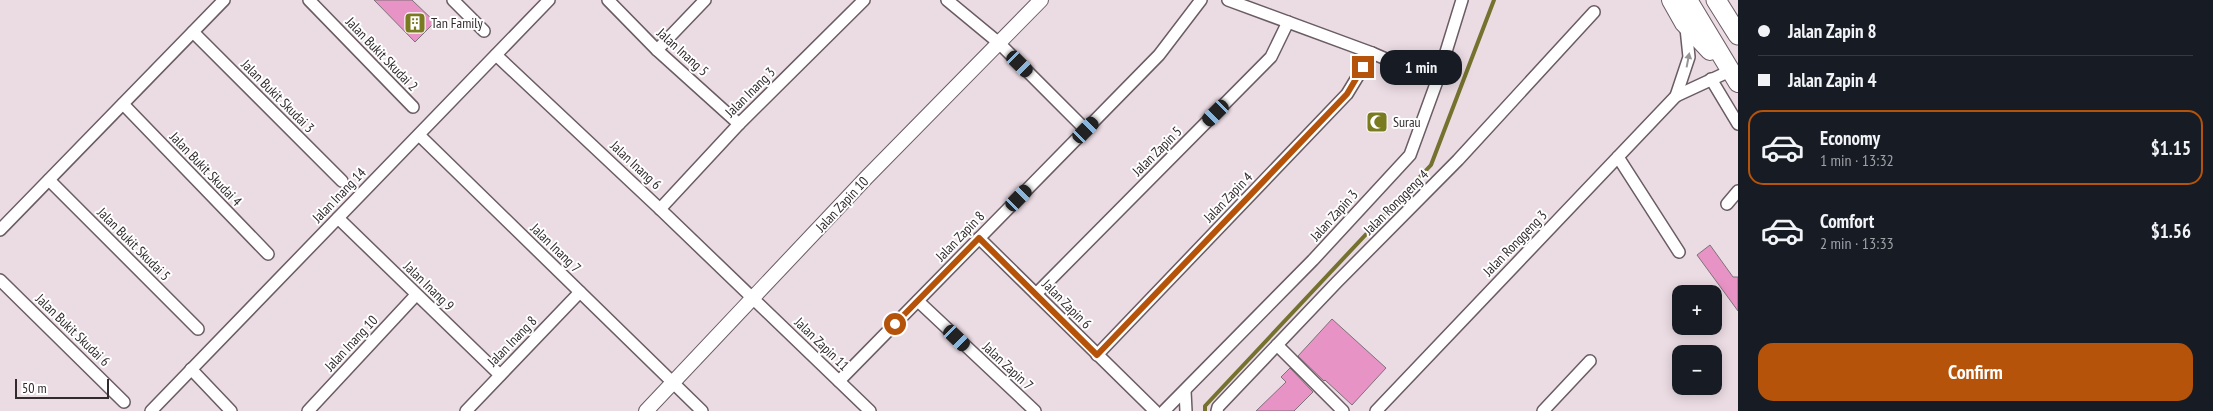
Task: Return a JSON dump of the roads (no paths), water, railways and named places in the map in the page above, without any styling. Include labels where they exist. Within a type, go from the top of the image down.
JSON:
[{"type":"highway","points":[[1716,0],[1738,35]]},
{"type":"main road","points":[[1671,0],[1684,23],[1734,77]]},
{"type":"main road","points":[[1688,0],[1734,77]]},
{"type":"street","points":[[0,230],[224,0]]},
{"type":"street","name":"Jalan Bukit Skudai 2","points":[[309,0],[413,107]]},
{"type":"street","points":[[453,0],[484,31]]},
{"type":"street","name":"Jalan Inang 14","points":[[151,411],[549,0]]},
{"type":"street","name":"Jalan Inang 5","points":[[608,0],[657,50],[739,124]]},
{"type":"street","points":[[657,50],[705,0]]},
{"type":"street","name":"Jalan Inang 3","points":[[660,209],[739,124],[864,0]]},
{"type":"street","points":[[947,0],[999,43],[1086,130]]},
{"type":"street","name":"Jalan Zapin 10","points":[[646,411],[867,177],[1042,0]]},
{"type":"street","name":"Jalan Zapin 8","points":[[839,381],[1159,55],[1201,0]]},
{"type":"street","points":[[1228,0],[1372,53],[1437,81]]},
{"type":"street","name":"Jalan Zapin 3","points":[[1164,411],[1314,260],[1410,155],[1437,81],[1462,0]]},
{"type":"street","name":"Jalan Ronggeng 4","points":[[1217,411],[1218,407],[1458,160],[1594,12]]},
{"type":"street","name":"Jalan Zapin 5","points":[[1036,294],[1271,58],[1288,22]]},
{"type":"street","name":"Jalan Ronggeng 3","points":[[1676,96],[1689,57],[1684,23]]},
{"type":"street","name":"Jalan Bukit Skudai 3","points":[[192,32],[342,181]]},
{"type":"street","name":"Jalan Zapin 4","points":[[1097,355],[1347,94],[1372,53]]},
{"type":"street","name":"Jalan Inang 6","points":[[496,55],[753,299]]},
{"type":"street","name":"Jalan Ronggeng 3","points":[[1376,411],[1676,96],[1711,79],[1734,77]]},
{"type":"street","points":[[1711,79],[1738,124]]},
{"type":"street","name":"Jalan Bukit Skudai 4","points":[[123,104],[268,254]]},
{"type":"street","name":"Jalan Inang 7","points":[[419,135],[702,411]]},
{"type":"street","points":[[1618,156],[1679,252]]},
{"type":"street","name":"Jalan Bukit Skudai 5","points":[[49,180],[198,328]]},
{"type":"street","points":[[1727,204],[1738,191]]},
{"type":"street","name":"Jalan Inang 9","points":[[338,218],[500,375]]},
{"type":"street","name":"Jalan Zapin 6","points":[[979,238],[1155,411]]},
{"type":"street","name":"Jalan Bukit Skudai 6","points":[[0,280],[124,402]]},
{"type":"street","name":"Jalan Inang 8","points":[[466,411],[580,292]]},
{"type":"street","name":"Jalan Inang 10","points":[[308,411],[416,295]]},
{"type":"street","name":"Jalan Zapin 11","points":[[753,299],[870,411]]},
{"type":"street","name":"Jalan Zapin 7","points":[[918,301],[1035,411]]},
{"type":"street","points":[[1278,345],[1343,411]]},
{"type":"street","points":[[1543,411],[1590,361]]},
{"type":"street","points":[[191,369],[231,411]]},
{"type":"street","points":[[1185,391],[1186,411]]},
{"type":"waterway","points":[[1205,411],[1205,406],[1431,165],[1494,0]]},
{"type":"place","name":"Tan Family","points":[[415,23]]},
{"type":"place","name":"Surau","points":[[1377,122]]}]
